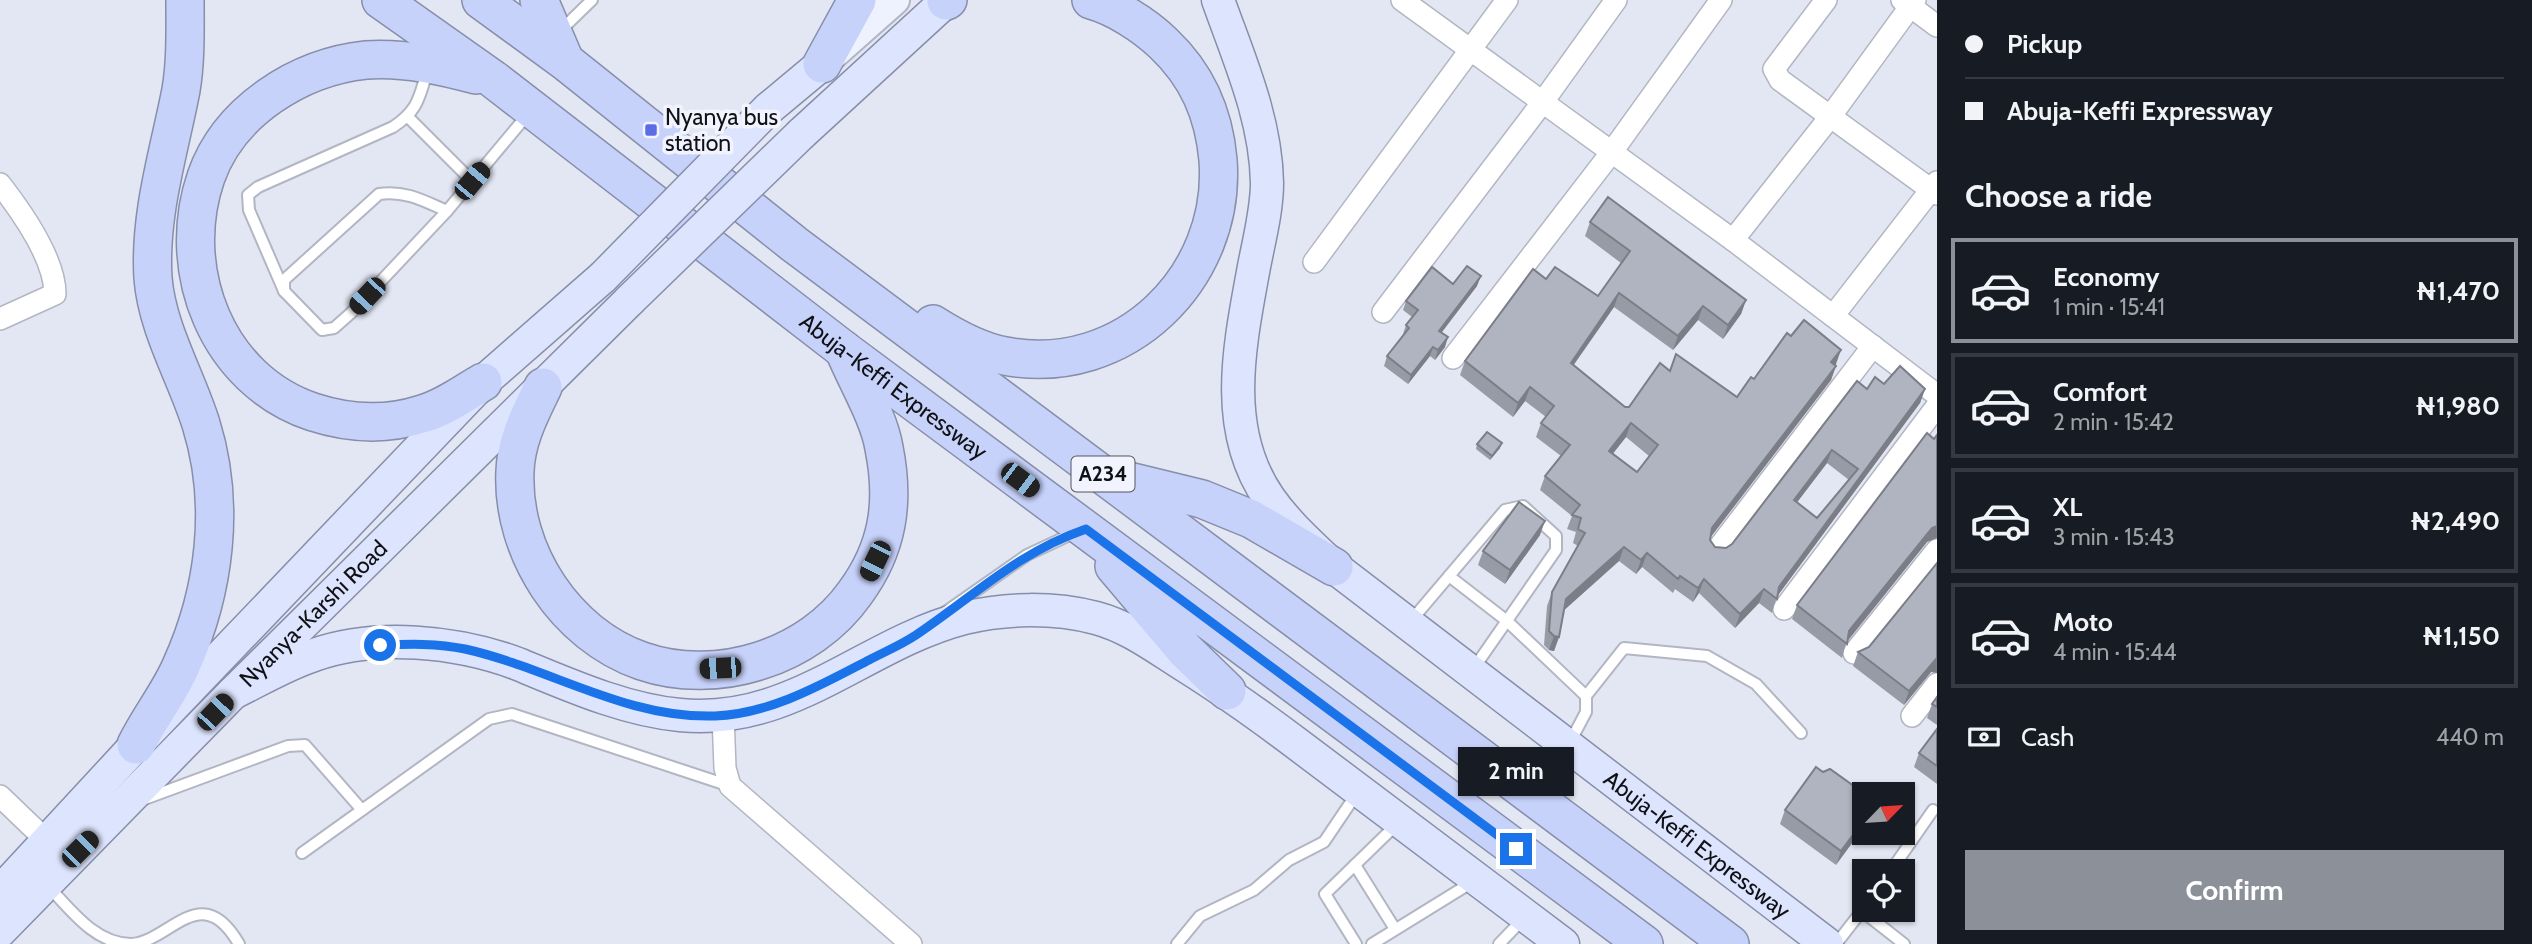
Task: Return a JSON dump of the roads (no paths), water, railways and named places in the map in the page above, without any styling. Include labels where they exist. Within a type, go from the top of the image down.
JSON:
[{"type":"highway","points":[[136,744],[180,668],[200,618],[210,577],[215,537],[210,466],[201,424],[170,343],[153,280],[158,196],[181,87],[185,0]]},
{"type":"highway","name":"Abuja-Keffi Expressway","points":[[382,0],[493,79],[844,350],[1644,944]]},
{"type":"highway","name":"A234","points":[[481,0],[560,49],[794,244],[1730,944]]},
{"type":"highway","points":[[539,0],[560,49]]},
{"type":"highway","points":[[822,64],[856,0]]},
{"type":"highway","points":[[794,244],[860,277],[953,337],[1004,356],[1040,359],[1074,355],[1102,347],[1146,322],[1188,278],[1215,219],[1220,184],[1212,118],[1198,84],[1179,58],[1154,35],[1105,4],[1091,0]]},
{"type":"highway","points":[[484,382],[423,414],[385,422],[349,421],[299,407],[266,387],[232,356],[218,331],[204,296],[198,263],[196,225],[207,176],[228,139],[277,89],[332,66],[366,60],[429,64],[493,79]]},
{"type":"highway","points":[[543,387],[520,436],[514,472],[521,522],[531,556],[552,594],[577,621],[609,645],[643,661],[704,668],[736,667],[795,648],[824,629],[849,603],[868,576],[883,545],[888,511],[884,447],[844,350]]},
{"type":"highway","points":[[1106,476],[1202,499],[1251,519],[1334,567]]},
{"type":"highway","points":[[1086,529],[1136,594],[1185,650],[1227,691]]},
{"type":"main road","name":"Nyanya-Karshi Road","points":[[0,931],[233,693],[630,300],[801,134],[947,0]]},
{"type":"main road","name":"Abuja-Keffi Expressway","points":[[1218,0],[1259,121],[1267,186],[1237,362],[1239,421],[1250,464],[1268,497],[1295,529],[1334,567],[1827,944]]},
{"type":"main road","name":"Nyanya-Karshi Road","points":[[0,892],[48,843],[136,744],[484,382],[603,277],[768,109],[822,64]]},
{"type":"main road","points":[[233,693],[317,653],[347,647],[424,643],[464,649],[512,662],[634,706],[679,715],[723,715],[763,708],[817,687],[915,636],[962,619],[1008,611],[1049,611],[1098,618],[1144,638],[1227,691],[1563,944]]},
{"type":"street","points":[[822,64],[895,0]]},
{"type":"street","points":[[1402,0],[1733,240],[1937,395]]},
{"type":"street","points":[[1314,262],[1507,0]]},
{"type":"street","points":[[1382,312],[1542,103],[1616,0]]},
{"type":"street","points":[[1453,358],[1611,153],[1721,0]]},
{"type":"street","points":[[1826,0],[1774,69],[1780,80],[1935,189],[1833,316]]},
{"type":"street","points":[[1733,240],[1830,117],[1909,2],[1937,26]]},
{"type":"street","points":[[0,184],[35,236],[55,282],[55,294],[0,319]]},
{"type":"street","points":[[1717,550],[1873,346]]},
{"type":"street","points":[[1784,609],[1937,406]]},
{"type":"street","points":[[1854,653],[1937,550]]},
{"type":"street","points":[[1913,716],[1937,684]]},
{"type":"street","points":[[723,715],[725,768],[730,786],[911,944]]},
{"type":"street","points":[[0,796],[48,843]]},
{"type":"lane","points":[[560,49],[592,0]]},
{"type":"lane","points":[[429,64],[416,108],[408,117],[393,127],[258,187],[248,195],[248,209],[284,291],[322,330],[334,328],[447,211],[532,109]]},
{"type":"lane","points":[[408,117],[472,181]]},
{"type":"lane","points":[[284,291],[284,281],[379,194],[403,194],[447,211]]},
{"type":"lane","points":[[1408,624],[1505,510],[1523,506],[1556,536],[1556,550],[1471,673]]},
{"type":"lane","points":[[915,636],[973,591],[1027,555],[1086,529]]},
{"type":"lane","points":[[1449,576],[1507,621],[1586,696]]},
{"type":"lane","points":[[1567,746],[1586,712],[1586,696],[1624,648],[1707,656],[1756,684],[1801,733]]},
{"type":"lane","points":[[302,853],[489,719],[502,714],[512,714],[730,786]]},
{"type":"lane","points":[[120,808],[288,746],[305,745],[362,810]]},
{"type":"lane","points":[[1177,944],[1200,916],[1254,890],[1289,860],[1324,842],[1359,791]]},
{"type":"lane","points":[[1899,859],[1933,810]]},
{"type":"lane","points":[[1356,944],[1325,894],[1401,822]]},
{"type":"lane","points":[[1355,865],[1395,929]]},
{"type":"lane","points":[[1372,944],[1476,879]]},
{"type":"lane","points":[[46,884],[87,927],[102,937],[132,944],[191,916],[208,915],[221,922],[239,944]]},
{"type":"lane","points":[[1499,944],[1526,916]]},
{"type":"lane","points":[[1836,944],[1853,922]]},
{"type":"lane","points":[[1878,922],[1905,944]]},
{"type":"place","name":"Nyanya bus station","points":[[651,130]]}]
